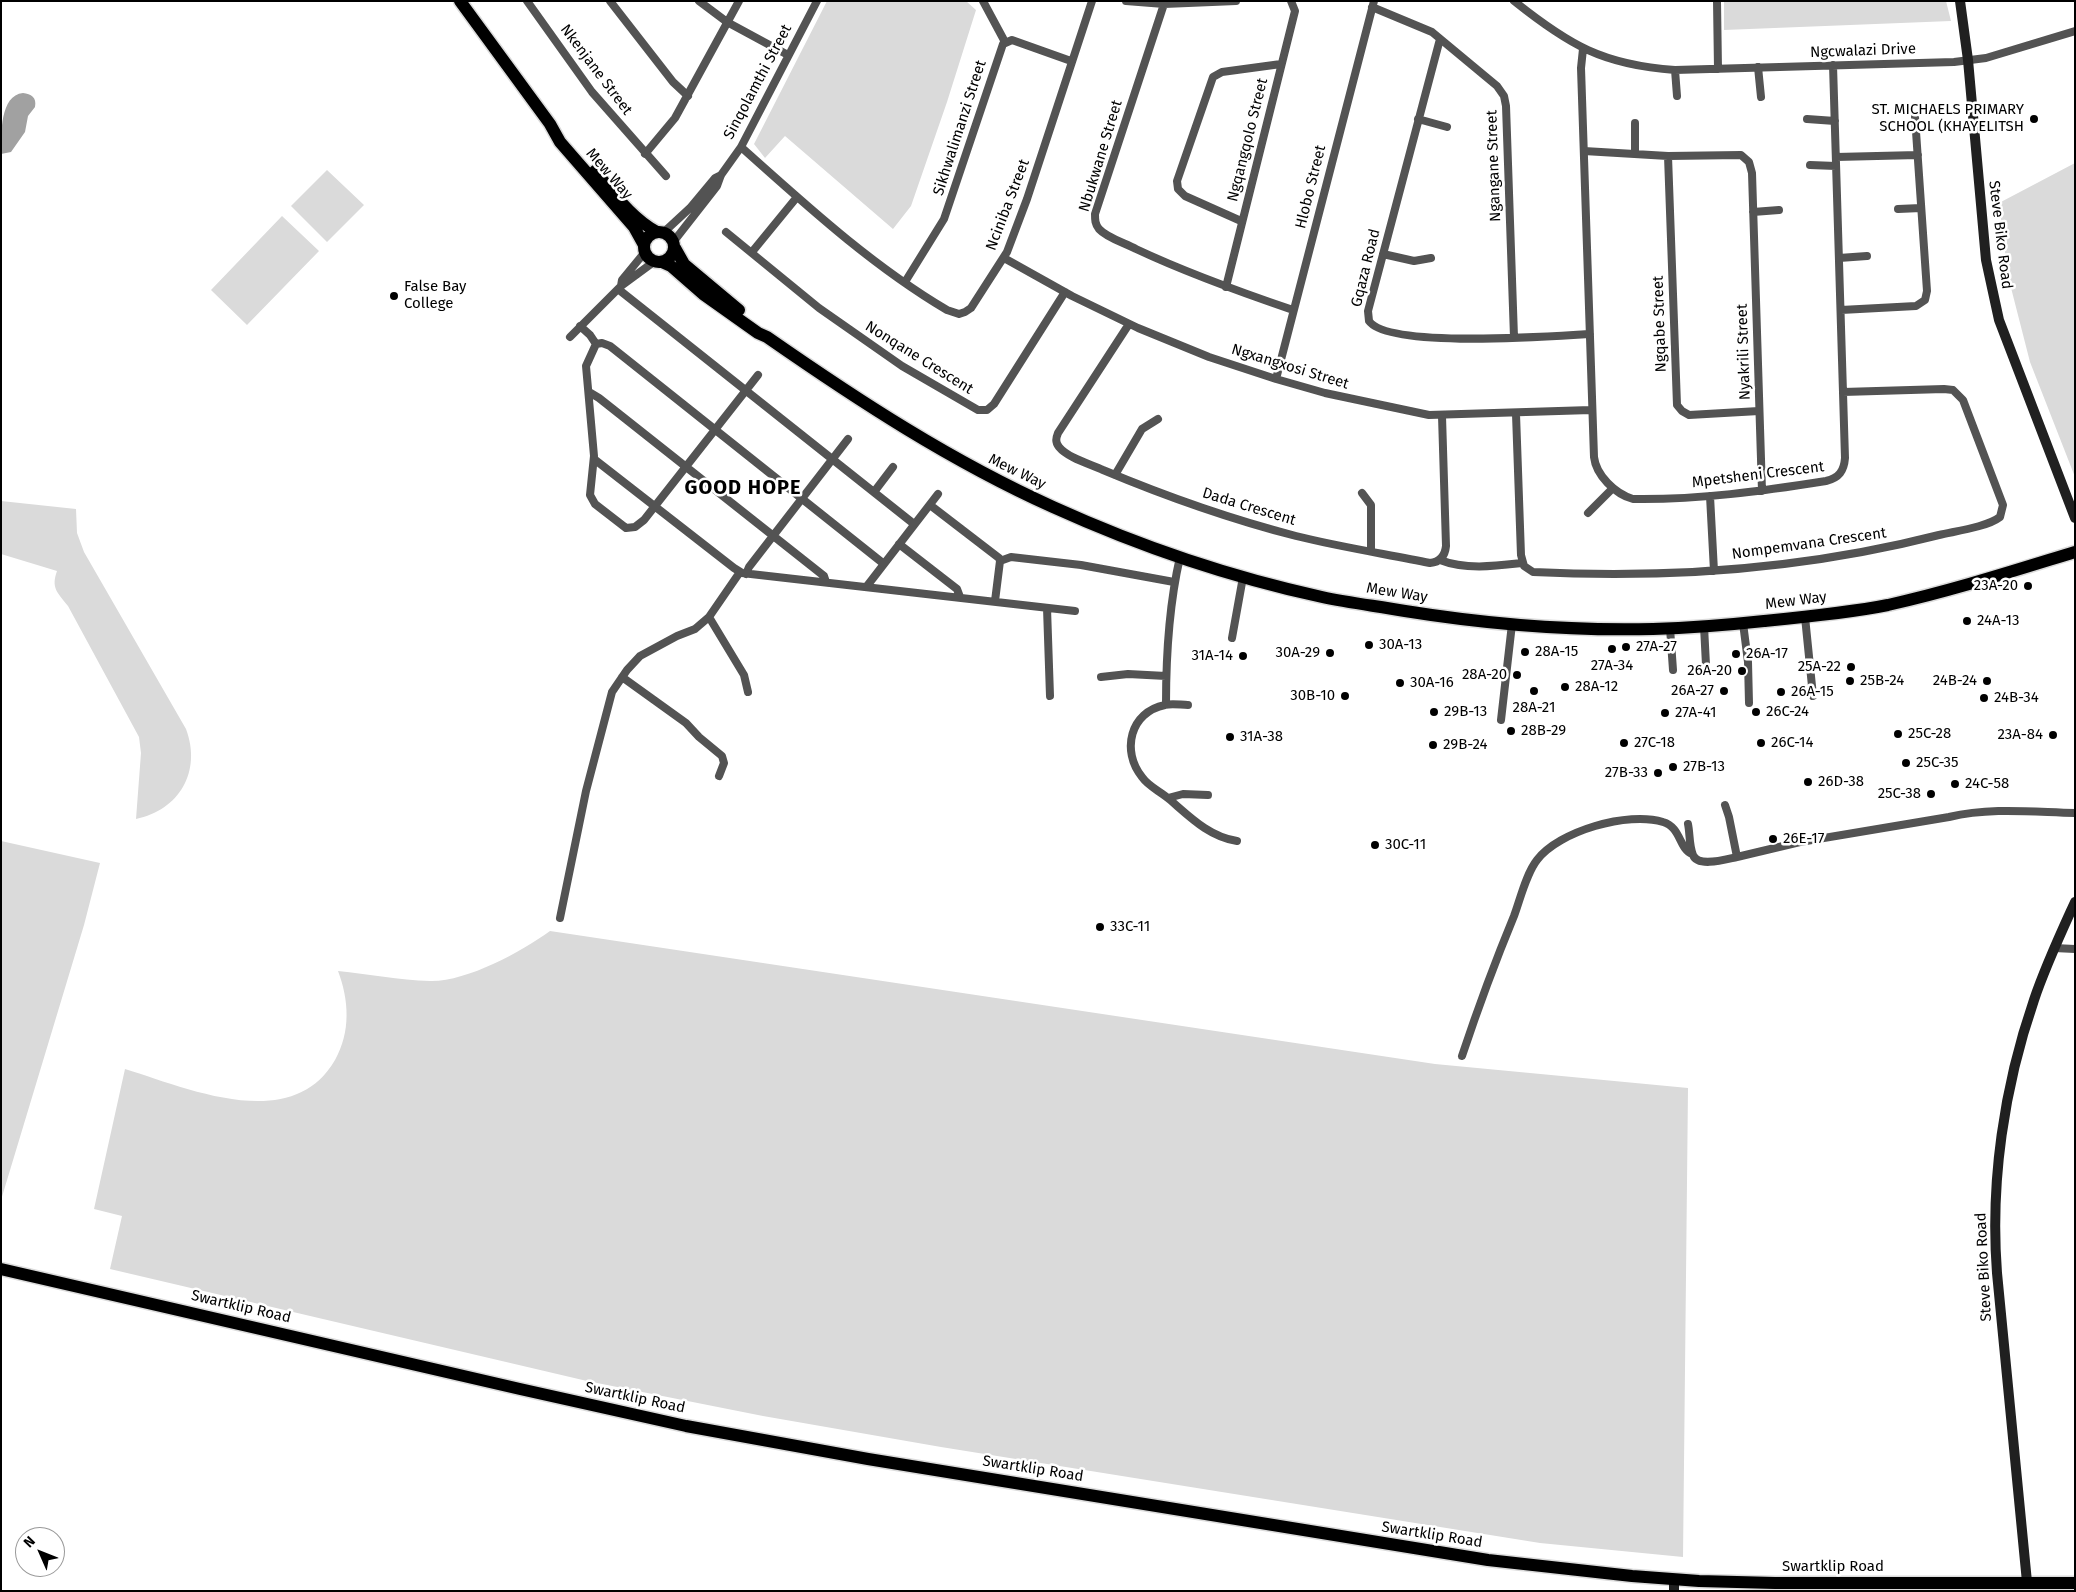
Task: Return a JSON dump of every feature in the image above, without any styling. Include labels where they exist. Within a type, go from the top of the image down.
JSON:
[{"type":"main road","name":"Mew Way","points":[[461,2],[550,124],[560,142],[634,227],[649,258],[672,266],[703,294],[758,333],[767,337],[926,442],[982,473],[1097,526],[1180,556],[1243,577],[1316,596],[1468,620],[1575,628],[1670,628],[1805,617],[1885,605],[2005,574],[2075,552]]},
{"type":"main road","name":"Mew Way","points":[[550,124],[568,138],[633,214],[667,238],[684,264],[764,330],[767,337]]},
{"type":"main road","points":[[645,249],[648,236],[667,238],[670,257],[658,261]]},
{"type":"main road","name":"Swartklip Road","points":[[1,1268],[56,1283],[156,1303],[629,1414],[743,1437],[1488,1560],[1674,1585],[2075,1583]]},
{"type":"street","name":"Nkenjane Street","points":[[527,1],[592,92],[666,176]]},
{"type":"street","points":[[610,1],[673,82],[688,96]]},
{"type":"street","points":[[699,1],[727,22],[788,55]]},
{"type":"street","points":[[645,154],[675,118],[739,1]]},
{"type":"street","name":"Sinqolamthi Street","points":[[667,238],[717,186],[721,175],[741,147],[817,1]]},
{"type":"street","points":[[983,1],[1005,42],[1012,40],[1071,61]]},
{"type":"street","name":"Nciniba Street","points":[[741,147],[857,248],[946,310],[962,313],[973,306],[1004,258],[1026,199],[1092,1]]},
{"type":"street","points":[[1126,1],[1164,4],[1236,1]]},
{"type":"street","name":"Ngqangqolo Street","points":[[1226,287],[1294,11],[1291,1]]},
{"type":"street","name":"Ngcwalazi Drive","points":[[1514,1],[1550,30],[1583,49],[1635,66],[1674,70],[1968,60],[1986,58],[2075,31]]},
{"type":"street","points":[[1717,1],[1718,69]]},
{"type":"street","name":"Steve Biko Road","points":[[1960,1],[1968,60],[1985,251],[1991,288],[1999,320],[2075,518]]},
{"type":"street","name":"Nbukwane Street","points":[[1164,4],[1095,214],[1096,223],[1100,230],[1112,238],[1163,261],[1226,287],[1294,310]]},
{"type":"street","name":"Ngangane Street","points":[[1373,4],[1428,29],[1497,86],[1506,102],[1514,337]]},
{"type":"street","name":"Hlobo Street","points":[[1276,379],[1373,4]]},
{"type":"street","name":"Gqaza Road","points":[[1440,39],[1368,311],[1369,321],[1375,327],[1436,339],[1590,334]]},
{"type":"street","name":"Sikhwalimanzi Street","points":[[904,282],[943,222],[993,71],[1005,42]]},
{"type":"street","name":"Mpetsheni Crescent","points":[[1583,49],[1581,68],[1594,461],[1597,469],[1613,488],[1633,499],[1710,496],[1762,491],[1826,481],[1842,473],[1845,461],[1833,65]]},
{"type":"street","points":[[1241,222],[1185,196],[1178,188],[1177,181],[1213,77],[1222,72],[1281,64]]},
{"type":"street","points":[[1758,68],[1761,97]]},
{"type":"street","points":[[1674,70],[1677,96]]},
{"type":"street","points":[[1841,310],[1916,306],[1925,300],[1928,290],[1915,117]]},
{"type":"street","points":[[1418,119],[1447,127]]},
{"type":"street","points":[[1807,119],[1835,121]]},
{"type":"street","points":[[1635,123],[1635,154]]},
{"type":"street","name":"Nyakrili Street","points":[[1584,151],[1668,156],[1741,155],[1749,162],[1752,173],[1762,491]]},
{"type":"street","points":[[1836,157],[1918,155]]},
{"type":"street","name":"Ngqabe Street","points":[[1668,156],[1677,405],[1682,412],[1689,415],[1759,411]]},
{"type":"street","points":[[1810,165],[1836,166]]},
{"type":"street","name":"Sinqolamthi Street","points":[[667,238],[715,178],[721,175]]},
{"type":"street","points":[[752,252],[797,197]]},
{"type":"street","points":[[1898,209],[1921,208]]},
{"type":"street","points":[[1753,212],[1779,210]]},
{"type":"street","name":"Nonqane Crescent","points":[[726,232],[819,308],[894,361],[982,411],[994,404],[1065,292]]},
{"type":"street","points":[[619,287],[645,249]]},
{"type":"street","points":[[1383,254],[1416,262],[1431,258]]},
{"type":"street","points":[[1839,258],[1867,256]]},
{"type":"street","name":"Ngxangxosi Street","points":[[1004,258],[1065,292],[1129,324],[1209,357],[1276,379],[1387,407],[1430,415],[1516,414],[1591,410]]},
{"type":"street","points":[[570,337],[619,287],[658,261]]},
{"type":"street","points":[[619,287],[746,391],[914,524]]},
{"type":"street","name":"Dada Crescent","points":[[1129,324],[1058,433],[1056,440],[1059,448],[1114,475],[1148,489],[1226,516],[1297,536],[1430,563],[1440,560],[1449,564],[1473,566],[1522,563]]},
{"type":"street","points":[[580,326],[596,344]]},
{"type":"street","points":[[596,344],[602,343],[610,346],[884,564]]},
{"type":"street","points":[[596,344],[587,363],[594,459],[590,498],[626,528],[635,527],[641,523],[758,375]]},
{"type":"street","name":"Nompemvana Crescent","points":[[1522,563],[1526,569],[1533,572],[1591,575],[1714,571],[1788,564],[1867,552],[1975,526],[2000,517],[2003,505],[1963,400],[1956,392],[1944,388],[1843,392]]},
{"type":"street","points":[[589,392],[773,535],[824,576],[826,582]]},
{"type":"street","points":[[1516,414],[1522,563]]},
{"type":"street","points":[[1440,560],[1446,546],[1442,416]]},
{"type":"street","points":[[1114,475],[1142,429],[1158,419]]},
{"type":"street","points":[[560,918],[586,791],[612,692],[640,656],[677,636],[695,629],[709,617],[848,439]]},
{"type":"street","points":[[594,459],[743,573],[1074,611]]},
{"type":"street","points":[[874,492],[893,467]]},
{"type":"street","points":[[1588,512],[1613,488]]},
{"type":"street","points":[[1362,493],[1371,505],[1371,551]]},
{"type":"street","points":[[867,586],[938,494]]},
{"type":"street","points":[[1710,496],[1714,571]]},
{"type":"street","points":[[930,505],[1000,561]]},
{"type":"street","points":[[899,544],[957,589],[960,597]]},
{"type":"street","points":[[1166,704],[1166,676],[1174,582],[1180,556]]},
{"type":"street","points":[[1000,561],[1011,557],[1081,565],[1174,582]]},
{"type":"street","points":[[995,601],[1000,561]]},
{"type":"street","points":[[1232,638],[1243,577]]},
{"type":"street","points":[[1047,608],[1050,696]]},
{"type":"street","points":[[709,617],[744,676],[748,692]]},
{"type":"street","points":[[1805,617],[1814,696]]},
{"type":"street","points":[[1743,623],[1749,668],[1749,703]]},
{"type":"street","points":[[1501,720],[1512,624]]},
{"type":"street","points":[[1704,626],[1706,665]]},
{"type":"street","points":[[1670,628],[1673,670]]},
{"type":"street","points":[[1101,676],[1147,674],[1166,676]]},
{"type":"street","points":[[622,677],[686,723],[699,737],[722,756],[724,763],[719,776]]},
{"type":"street","points":[[1188,706],[1166,704],[1151,710],[1135,724],[1131,735],[1130,748],[1133,760],[1141,777],[1152,787],[1198,823],[1224,839],[1236,841]]},
{"type":"street","points":[[1168,798],[1183,794],[1208,795]]},
{"type":"street","points":[[1725,805],[1737,857]]},
{"type":"street","points":[[1462,1056],[1490,975],[1531,868],[1549,848],[1564,838],[1593,827],[1615,822],[1647,820],[1664,822],[1677,831],[1687,851],[1701,862],[1737,857],[1800,842],[1972,812],[1991,810],[2075,813]]},
{"type":"street","points":[[1688,824],[1692,854]]},
{"type":"street","name":"Steve Biko Road","points":[[2027,1582],[1997,1273],[1995,1219],[2000,1148],[2017,1056],[2034,999],[2075,902]]},
{"type":"street","points":[[2054,948],[2075,948]]},
{"type":"shaded area","points":[[827,1],[966,1],[976,10],[911,206],[893,229],[785,136],[765,158],[754,144]]},
{"type":"shaded area","points":[[1724,1],[1946,1],[1951,21],[1724,30]]},
{"type":"shaded area","points":[[23,93],[33,97],[35,107],[28,116],[25,132],[11,152],[1,154],[2,126],[6,108],[15,95]]},
{"type":"shaded area","points":[[2075,163],[2075,477],[2030,362],[2008,276],[1999,203]]},
{"type":"shaded area","points":[[327,170],[364,205],[327,242],[291,206]]},
{"type":"shaded area","points":[[282,216],[319,251],[247,325],[211,290]]},
{"type":"shaded area","points":[[1,501],[76,509],[77,533],[84,552],[186,729],[191,760],[189,774],[175,798],[151,814],[136,819],[141,753],[139,737],[68,606],[56,590],[55,577],[57,571],[1,554]]},
{"type":"shaded area","points":[[1,841],[100,863],[84,925],[1,1200]]},
{"type":"shaded area","points":[[550,931],[1435,1064],[1688,1088],[1683,1557],[1540,1543],[941,1447],[763,1416],[587,1381],[110,1269],[122,1216],[94,1209],[125,1069],[178,1086],[237,1100],[266,1101],[293,1096],[316,1083],[335,1060],[344,1038],[347,1016],[342,982],[338,971],[430,981],[460,977],[509,956]]},
{"type":"place","name":"ST. MICHAELS PRIMARY SCHOOL (KHAYELITSH","points":[[2034,119]]},
{"type":"place","name":"False Bay College","points":[[394,296]]},
{"type":"place","name":"23A-20","points":[[2028,586]]},
{"type":"place","name":"24A-13","points":[[1967,621]]},
{"type":"place","name":"30A-13","points":[[1369,645]]},
{"type":"place","name":"27A-27","points":[[1626,647]]},
{"type":"place","name":"27A-34","points":[[1612,649]]},
{"type":"place","name":"28A-15","points":[[1525,652]]},
{"type":"place","name":"30A-29","points":[[1330,653]]},
{"type":"place","name":"26A-17","points":[[1736,654]]},
{"type":"place","name":"31A-14","points":[[1243,656]]},
{"type":"place","name":"25A-22","points":[[1851,667]]},
{"type":"place","name":"26A-20","points":[[1742,671]]},
{"type":"place","name":"28A-20","points":[[1517,675]]},
{"type":"place","name":"25B-24","points":[[1850,681]]},
{"type":"place","name":"24B-24","points":[[1987,681]]},
{"type":"place","name":"30A-16","points":[[1400,683]]},
{"type":"place","name":"28A-12","points":[[1565,687]]},
{"type":"place","name":"28A-21","points":[[1534,691]]},
{"type":"place","name":"26A-27","points":[[1724,691]]},
{"type":"place","name":"26A-15","points":[[1781,692]]},
{"type":"place","name":"30B-10","points":[[1345,696]]},
{"type":"place","name":"24B-34","points":[[1984,698]]},
{"type":"place","name":"29B-13","points":[[1434,712]]},
{"type":"place","name":"26C-24","points":[[1756,712]]},
{"type":"place","name":"27A-41","points":[[1665,713]]},
{"type":"place","name":"28B-29","points":[[1511,731]]},
{"type":"place","name":"25C-28","points":[[1898,734]]},
{"type":"place","name":"23A-84","points":[[2053,735]]},
{"type":"place","name":"31A-38","points":[[1230,737]]},
{"type":"place","name":"27C-18","points":[[1624,743]]},
{"type":"place","name":"26C-14","points":[[1761,743]]},
{"type":"place","name":"29B-24","points":[[1433,745]]},
{"type":"place","name":"25C-35","points":[[1906,763]]},
{"type":"place","name":"27B-13","points":[[1673,767]]},
{"type":"place","name":"27B-33","points":[[1658,773]]},
{"type":"place","name":"26D-38","points":[[1808,782]]},
{"type":"place","name":"24C-58","points":[[1955,784]]},
{"type":"place","name":"25C-38","points":[[1931,794]]},
{"type":"place","name":"26E-17","points":[[1773,839]]},
{"type":"place","name":"30C-11","points":[[1375,845]]},
{"type":"place","name":"33C-11","points":[[1100,927]]},
{"type":"district","name":"GOOD HOPE","points":[[743,488]]}]
